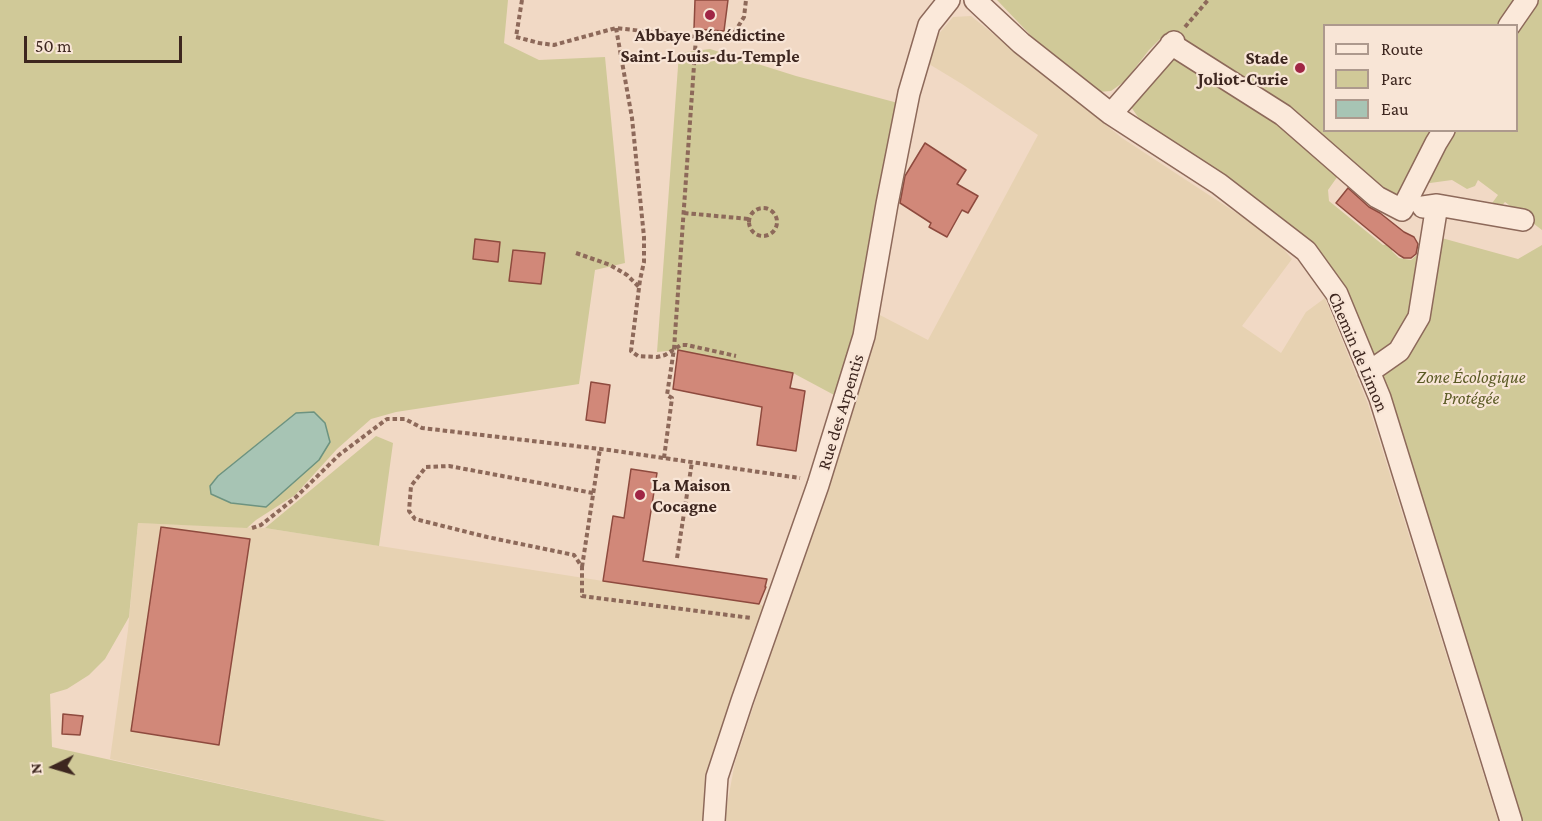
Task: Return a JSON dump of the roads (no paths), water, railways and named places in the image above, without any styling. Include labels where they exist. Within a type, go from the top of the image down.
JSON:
[{"type":"street","name":"Rue des Arpentis","points":[[714,821],[717,777],[818,485],[864,336],[909,93],[929,25],[948,0]]},
{"type":"street","name":"Chemin de Limon","points":[[975,0],[1021,43],[1111,114],[1219,184],[1306,251],[1337,294],[1380,398],[1511,821]]},
{"type":"street","points":[[1510,24],[1527,0]]},
{"type":"street","points":[[1111,114],[1172,43],[1283,115],[1377,197],[1402,210],[1437,205],[1523,220]]},
{"type":"street","points":[[1402,210],[1443,132]]},
{"type":"street","points":[[1369,372],[1399,351],[1419,317],[1437,205]]},
{"type":"water","points":[[314,412],[325,423],[330,442],[319,460],[266,507],[231,503],[211,494],[210,486],[218,476],[296,413]]},
{"type":"place","name":"Abbaye Bénédictine Saint-Louis-du-Temple","points":[[710,15]]},
{"type":"place","name":"Stade Joliot-Curie","points":[[1300,68]]},
{"type":"place","name":"La Maison Cocagne","points":[[640,495]]},
{"type":"park label","name":"Zone Écologique Protégée","points":[[1471,388]]}]
